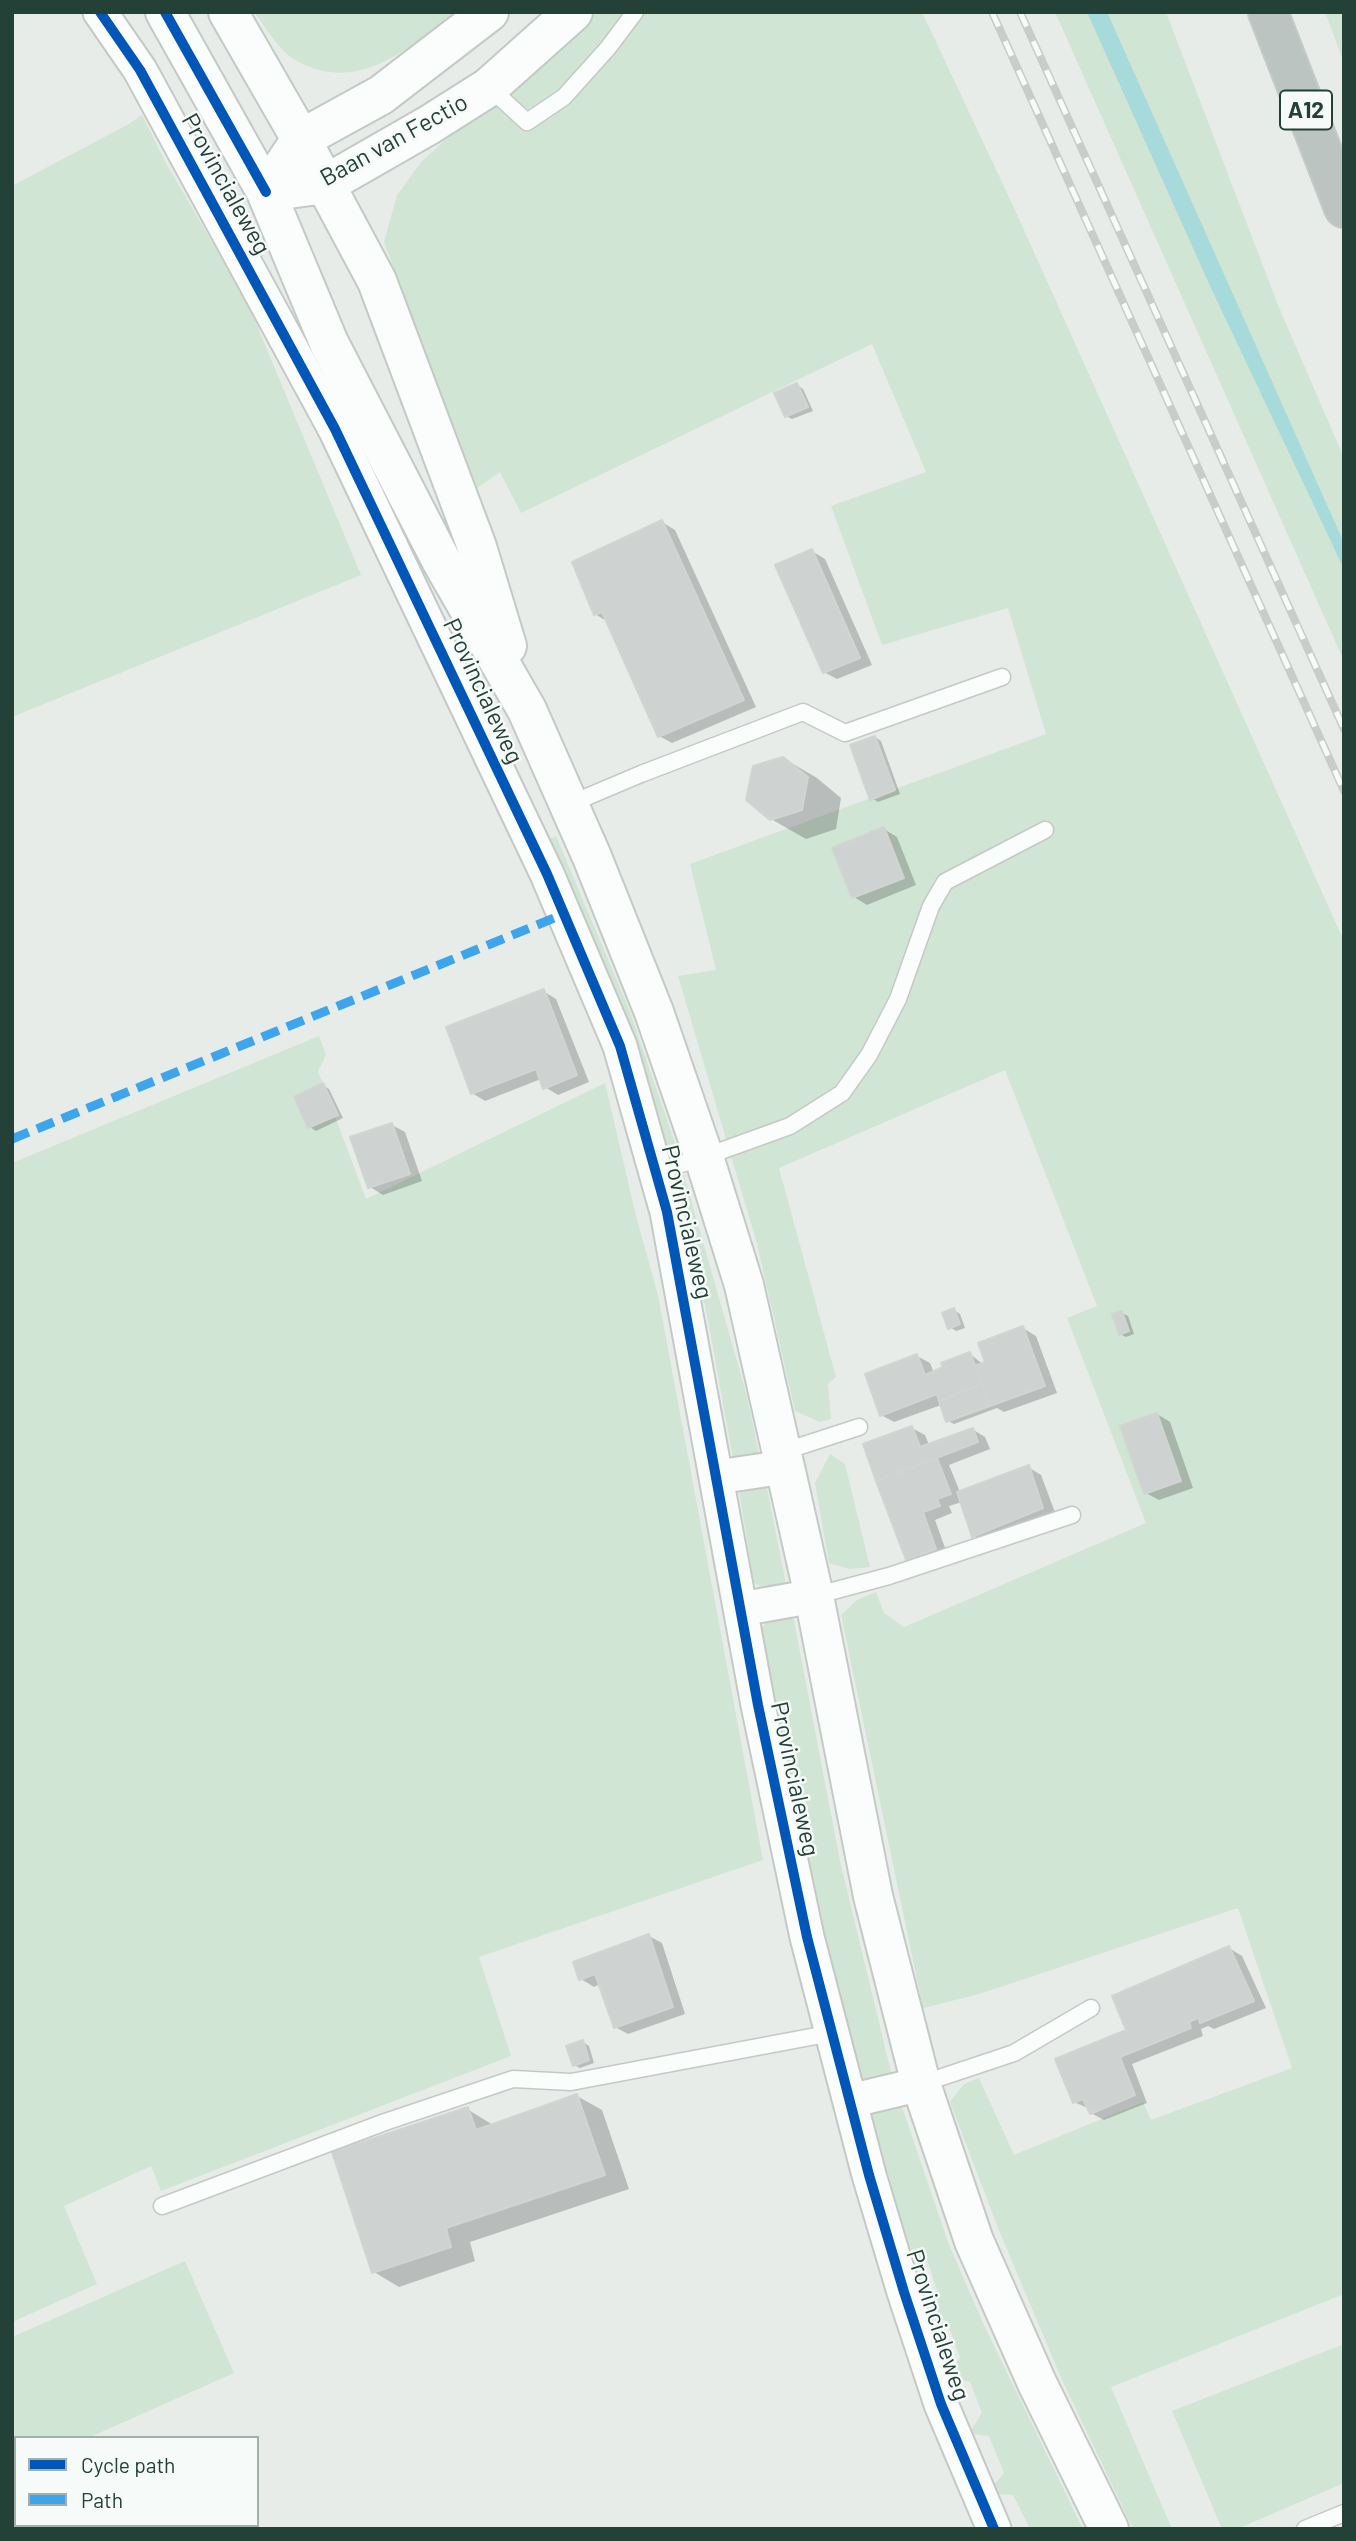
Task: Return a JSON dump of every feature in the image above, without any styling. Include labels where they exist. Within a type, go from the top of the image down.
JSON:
[{"type":"highway","name":"A12","points":[[1268,12],[1344,208]]},
{"type":"main road","name":"Provincialeweg","points":[[165,12],[266,192],[329,343],[442,562],[527,710],[570,804],[654,1012],[744,1284],[814,1596],[873,1896],[921,2084],[974,2241],[1037,2383],[1109,2529]]},
{"type":"main road","name":"Provincialeweg","points":[[228,12],[326,184],[377,281],[477,547],[527,710]]},
{"type":"main road","name":"Baan van Fectio","points":[[266,192],[301,139],[380,95],[489,12]]},
{"type":"main road","name":"Baan van Fectio","points":[[266,192],[326,184],[429,125],[489,87],[573,12]]},
{"type":"street","name":"Provincialeweg","points":[[100,12],[140,69],[335,429],[564,914],[620,1046],[667,1212],[758,1705],[807,1937],[849,2101],[940,2404],[994,2529]]},
{"type":"street","points":[[717,1477],[784,1460]]},
{"type":"street","points":[[741,1609],[814,1596]]},
{"type":"street","points":[[849,2101],[921,2084]]},
{"type":"lane","points":[[489,87],[527,122],[564,97],[608,48],[635,12]]},
{"type":"lane","points":[[570,804],[803,712],[845,733],[1002,677]]},
{"type":"lane","points":[[655,1172],[790,1126],[842,1093],[869,1055],[898,999],[931,906],[945,882],[1045,830]]},
{"type":"lane","points":[[784,1460],[859,1427]]},
{"type":"lane","points":[[814,1596],[889,1576],[1072,1515]]},
{"type":"lane","points":[[921,2084],[1014,2053],[1091,2008]]},
{"type":"lane","points":[[162,2206],[385,2122],[513,2079],[571,2082],[832,2033]]},
{"type":"lane","points":[[1305,2529],[1344,2513]]},
{"type":"green space","points":[[254,12],[455,12],[420,40],[382,63],[341,73],[319,70],[290,57]]},
{"type":"green space","points":[[593,12],[922,12],[1015,210],[1344,941],[1344,2294],[1111,2387],[1172,2529],[1133,2529],[1062,2380],[998,2228],[950,2102],[964,2084],[979,2078],[1014,2155],[1143,2102],[1151,2120],[1292,2068],[1238,1908],[979,1994],[923,2008],[841,1615],[857,1600],[876,1592],[884,1613],[904,1627],[1146,1523],[1067,1318],[1097,1306],[1005,1070],[779,1168],[836,1377],[828,1384],[831,1419],[820,1422],[795,1411],[757,1244],[678,976],[716,970],[690,864],[1046,734],[1008,608],[882,645],[831,506],[926,472],[872,344],[521,513],[500,472],[477,488],[384,242],[397,195],[422,161]]},
{"type":"green space","points":[[1055,12],[1166,12],[1278,305],[1344,458],[1344,661]]},
{"type":"green space","points":[[1325,12],[1344,12],[1344,63]]},
{"type":"green space","points":[[142,115],[166,163],[248,304],[361,575],[12,717],[12,186]]},
{"type":"green space","points":[[556,836],[629,1009],[677,1149],[669,1154],[614,995],[550,839]]},
{"type":"green space","points":[[319,1036],[326,1055],[318,1071],[366,1199],[605,1083],[636,1216],[658,1295],[763,1860],[479,1957],[511,2056],[161,2191],[151,2166],[64,2206],[97,2284],[12,2322],[12,1163]]},
{"type":"green space","points":[[684,1175],[747,1396],[760,1459],[733,1459],[708,1320],[677,1177]]},
{"type":"green space","points":[[830,1454],[845,1464],[870,1567],[849,1569],[829,1563],[815,1483]]},
{"type":"green space","points":[[765,1478],[787,1589],[771,1591],[754,1583],[739,1491],[750,1481]]},
{"type":"green space","points":[[792,1610],[840,1861],[893,2080],[879,2084],[856,2075],[825,1950],[759,1630],[776,1613]]},
{"type":"green space","points":[[900,2101],[948,2242],[983,2323],[1083,2529],[1030,2529],[1013,2495],[998,2494],[994,2485],[1004,2473],[989,2436],[972,2434],[972,2429],[982,2413],[970,2382],[953,2377],[950,2370],[960,2358],[947,2321],[931,2317],[928,2308],[939,2297],[928,2262],[913,2256],[869,2121],[882,2104]]},
{"type":"green space","points":[[185,2261],[234,2373],[92,2436],[14,2436],[12,2471],[12,2337]]},
{"type":"green space","points":[[1344,2344],[1344,2483],[1237,2529],[1222,2529],[1172,2411]]},
{"type":"water","points":[[1087,12],[1107,12],[1344,543],[1344,569],[1211,288]]},
{"type":"building","points":[[797,383],[808,407],[785,417],[774,393]]},
{"type":"building","points":[[662,520],[744,700],[658,737],[602,612],[594,615],[572,562]]},
{"type":"building","points":[[812,549],[860,658],[823,673],[775,565]]},
{"type":"building","points":[[875,736],[895,790],[870,800],[850,745]]},
{"type":"building","points":[[783,757],[808,777],[802,810],[770,820],[746,800],[753,766]]},
{"type":"building","points":[[884,827],[904,878],[852,898],[832,848]]},
{"type":"building","points":[[544,989],[577,1075],[543,1089],[536,1069],[471,1094],[446,1027]]},
{"type":"building","points":[[323,1083],[338,1115],[308,1128],[294,1097]]},
{"type":"building","points":[[392,1123],[410,1174],[368,1188],[350,1137]]},
{"type":"building","points":[[954,1308],[960,1324],[948,1329],[942,1313]]},
{"type":"building","points":[[1122,1311],[1129,1331],[1119,1335],[1112,1314]]},
{"type":"building","points":[[1023,1326],[1045,1386],[990,1406],[975,1366],[985,1362],[978,1343]]},
{"type":"building","points":[[970,1352],[982,1384],[939,1401],[937,1394],[880,1416],[865,1374],[917,1354],[925,1375],[943,1367],[941,1363]]},
{"type":"building","points":[[982,1384],[990,1406],[946,1422],[939,1401]]},
{"type":"building","points":[[1157,1413],[1181,1481],[1144,1494],[1120,1426]]},
{"type":"building","points":[[912,1426],[920,1447],[973,1428],[978,1442],[876,1481],[863,1444]]},
{"type":"building","points":[[937,1458],[951,1494],[937,1499],[940,1506],[923,1512],[936,1549],[906,1560],[876,1481]]},
{"type":"building","points":[[1029,1465],[1043,1508],[972,1537],[957,1492]]},
{"type":"building","points":[[649,1934],[673,2007],[614,2028],[595,1974],[579,1980],[573,1962]]},
{"type":"building","points":[[1229,1946],[1254,2001],[1200,2023],[1198,2018],[1189,2022],[1191,2028],[1120,2057],[1135,2095],[1090,2114],[1083,2099],[1073,2103],[1055,2059],[1126,2030],[1112,1996]]},
{"type":"building","points":[[583,2040],[589,2060],[573,2066],[566,2046]]},
{"type":"building","points":[[577,2094],[605,2175],[446,2228],[451,2247],[372,2273],[332,2152],[468,2107],[476,2130]]},
{"type":"railway","points":[[992,12],[1344,791]]},
{"type":"railway","points":[[1020,12],[1344,729]]},
{"type":"marked path","points":[[12,1139],[564,914]]},
{"type":"cycle path","points":[[100,12],[140,70],[335,429],[547,874],[620,1046],[667,1212],[758,1705],[807,1937],[869,2175],[904,2292],[941,2404],[994,2529]]},
{"type":"cycle path","points":[[165,12],[266,192]]}]
